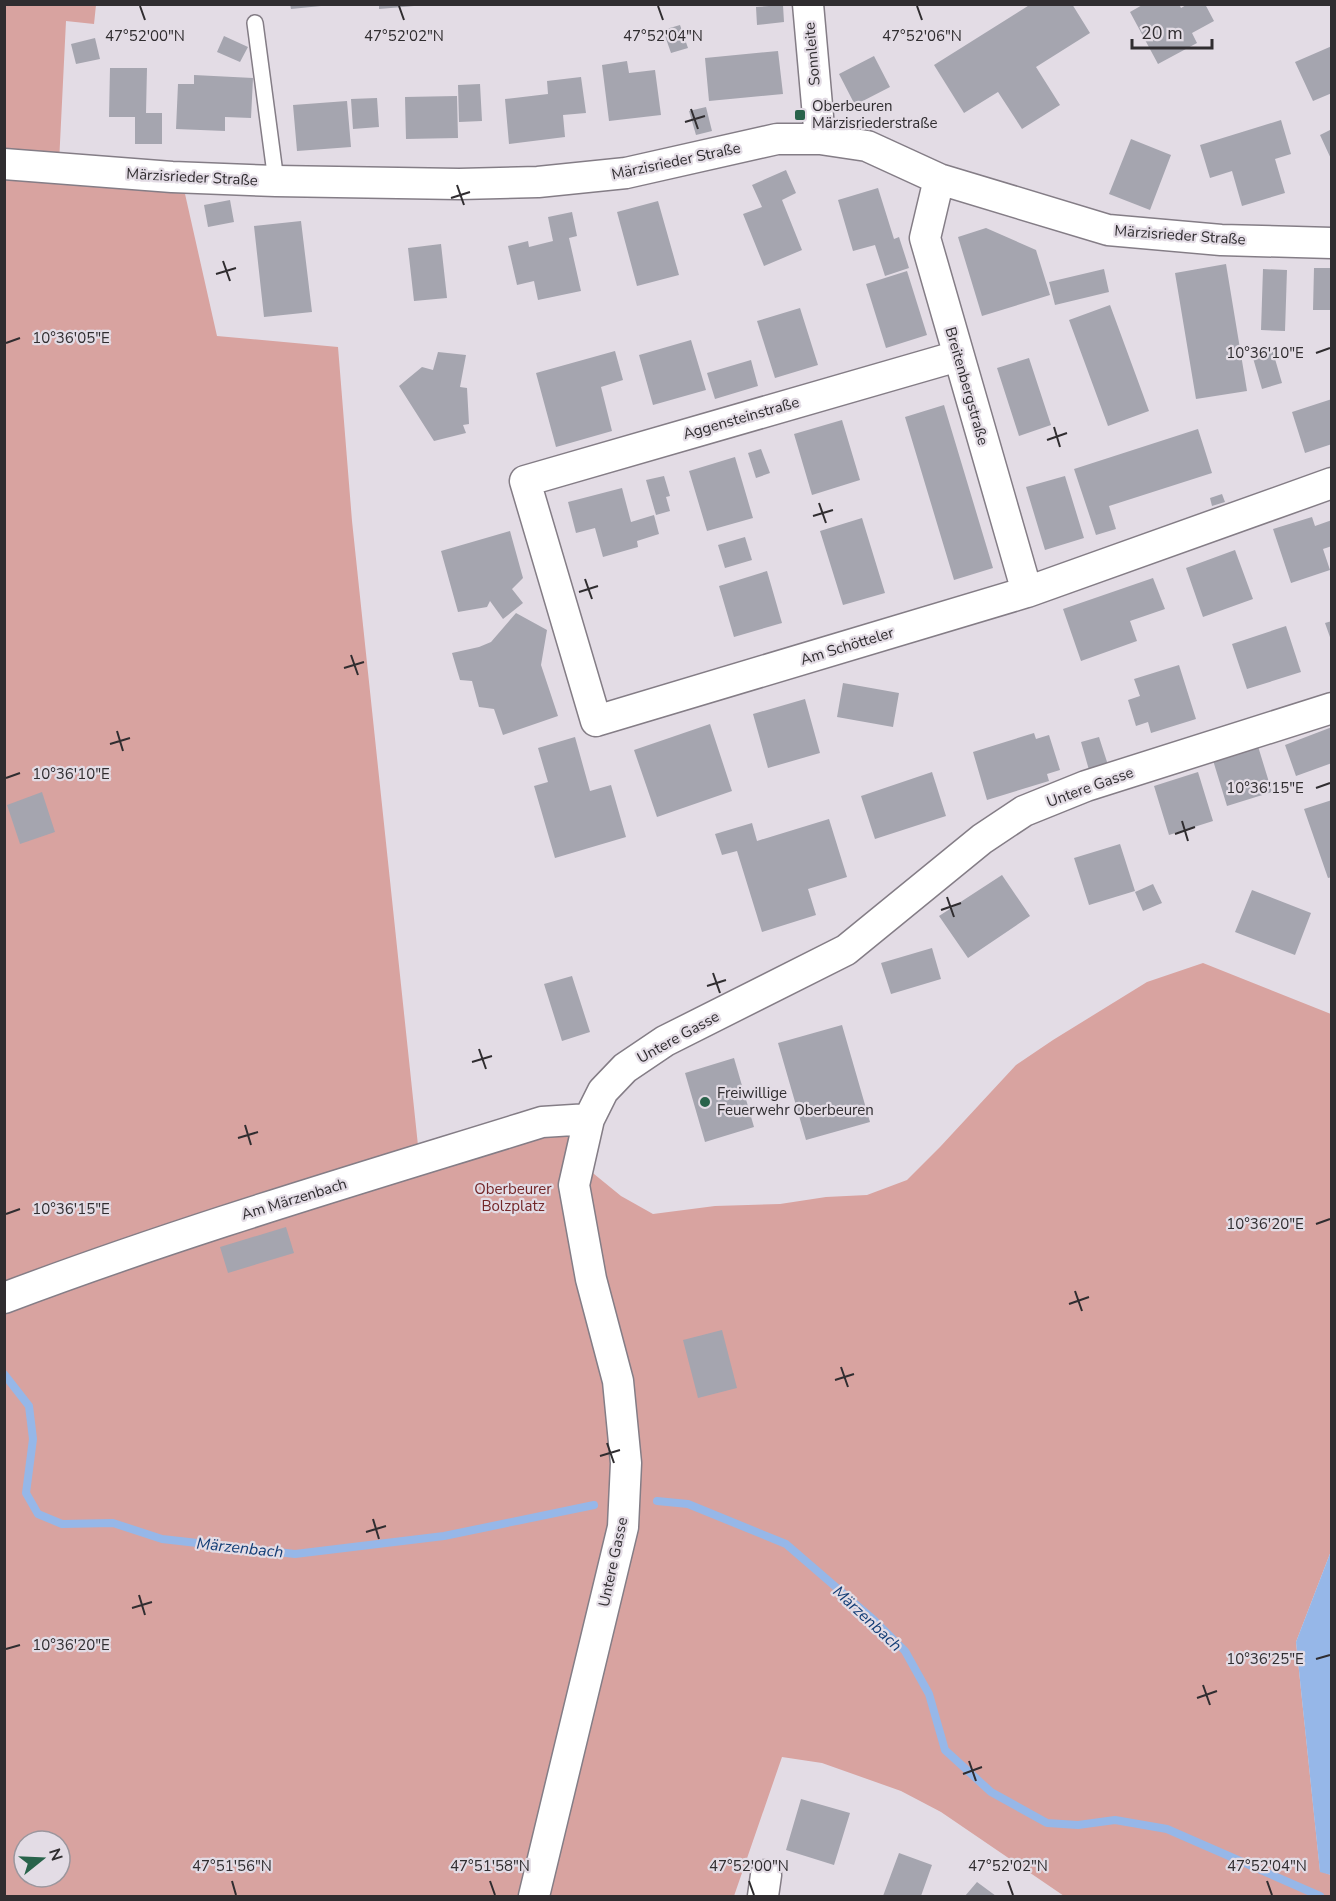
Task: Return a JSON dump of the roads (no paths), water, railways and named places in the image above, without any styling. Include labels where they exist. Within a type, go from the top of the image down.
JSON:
[{"type":"street","name":"Sonnleite","points":[[808,4],[820,139]]},
{"type":"street","name":"Märzisrieder Straße","points":[[4,164],[172,177],[276,181],[459,184],[538,182],[626,173],[777,139],[820,139],[867,146],[939,179],[1108,230],[1221,240],[1332,243]]},
{"type":"street","name":"Breitenbergstraße","points":[[939,179],[925,237],[1027,592]]},
{"type":"street","name":"Aggensteinstraße","points":[[525,481],[958,356]]},
{"type":"street","name":"Am Schötteler","points":[[525,481],[596,721],[1027,592],[1332,483]]},
{"type":"street","name":"Untere Gasse","points":[[534,1896],[623,1527],[626,1463],[618,1382],[591,1279],[574,1185],[589,1119],[603,1091],[625,1068],[665,1041],[846,950],[982,839],[1024,811],[1086,786],[1332,708]]},
{"type":"street","name":"Am Märzenbach","points":[[4,1298],[91,1265],[270,1205],[542,1122],[589,1119]]},
{"type":"lane","points":[[255,23],[276,181]]},
{"type":"water","points":[[1331,1551],[1331,1875],[1320,1872],[1296,1642]]},
{"type":"waterway","name":"Märzenbach","points":[[4,1374],[29,1406],[33,1439],[26,1493],[38,1514],[62,1524],[113,1523],[162,1539],[295,1554],[444,1536],[594,1505]]},
{"type":"waterway","name":"Märzenbach","points":[[657,1501],[688,1504],[786,1544],[874,1620],[905,1651],[929,1694],[945,1750],[991,1792],[1047,1823],[1078,1825],[1115,1820],[1167,1829],[1320,1896]]},
{"type":"place","name":"Oberbeuren Märzisriederstraße","points":[[800,115]]},
{"type":"place","name":"Freiwillige Feuerwehr Oberbeuren","points":[[705,1102]]},
{"type":"park label","name":"Oberbeurer Bolzplatz","points":[[513,1198]]}]
